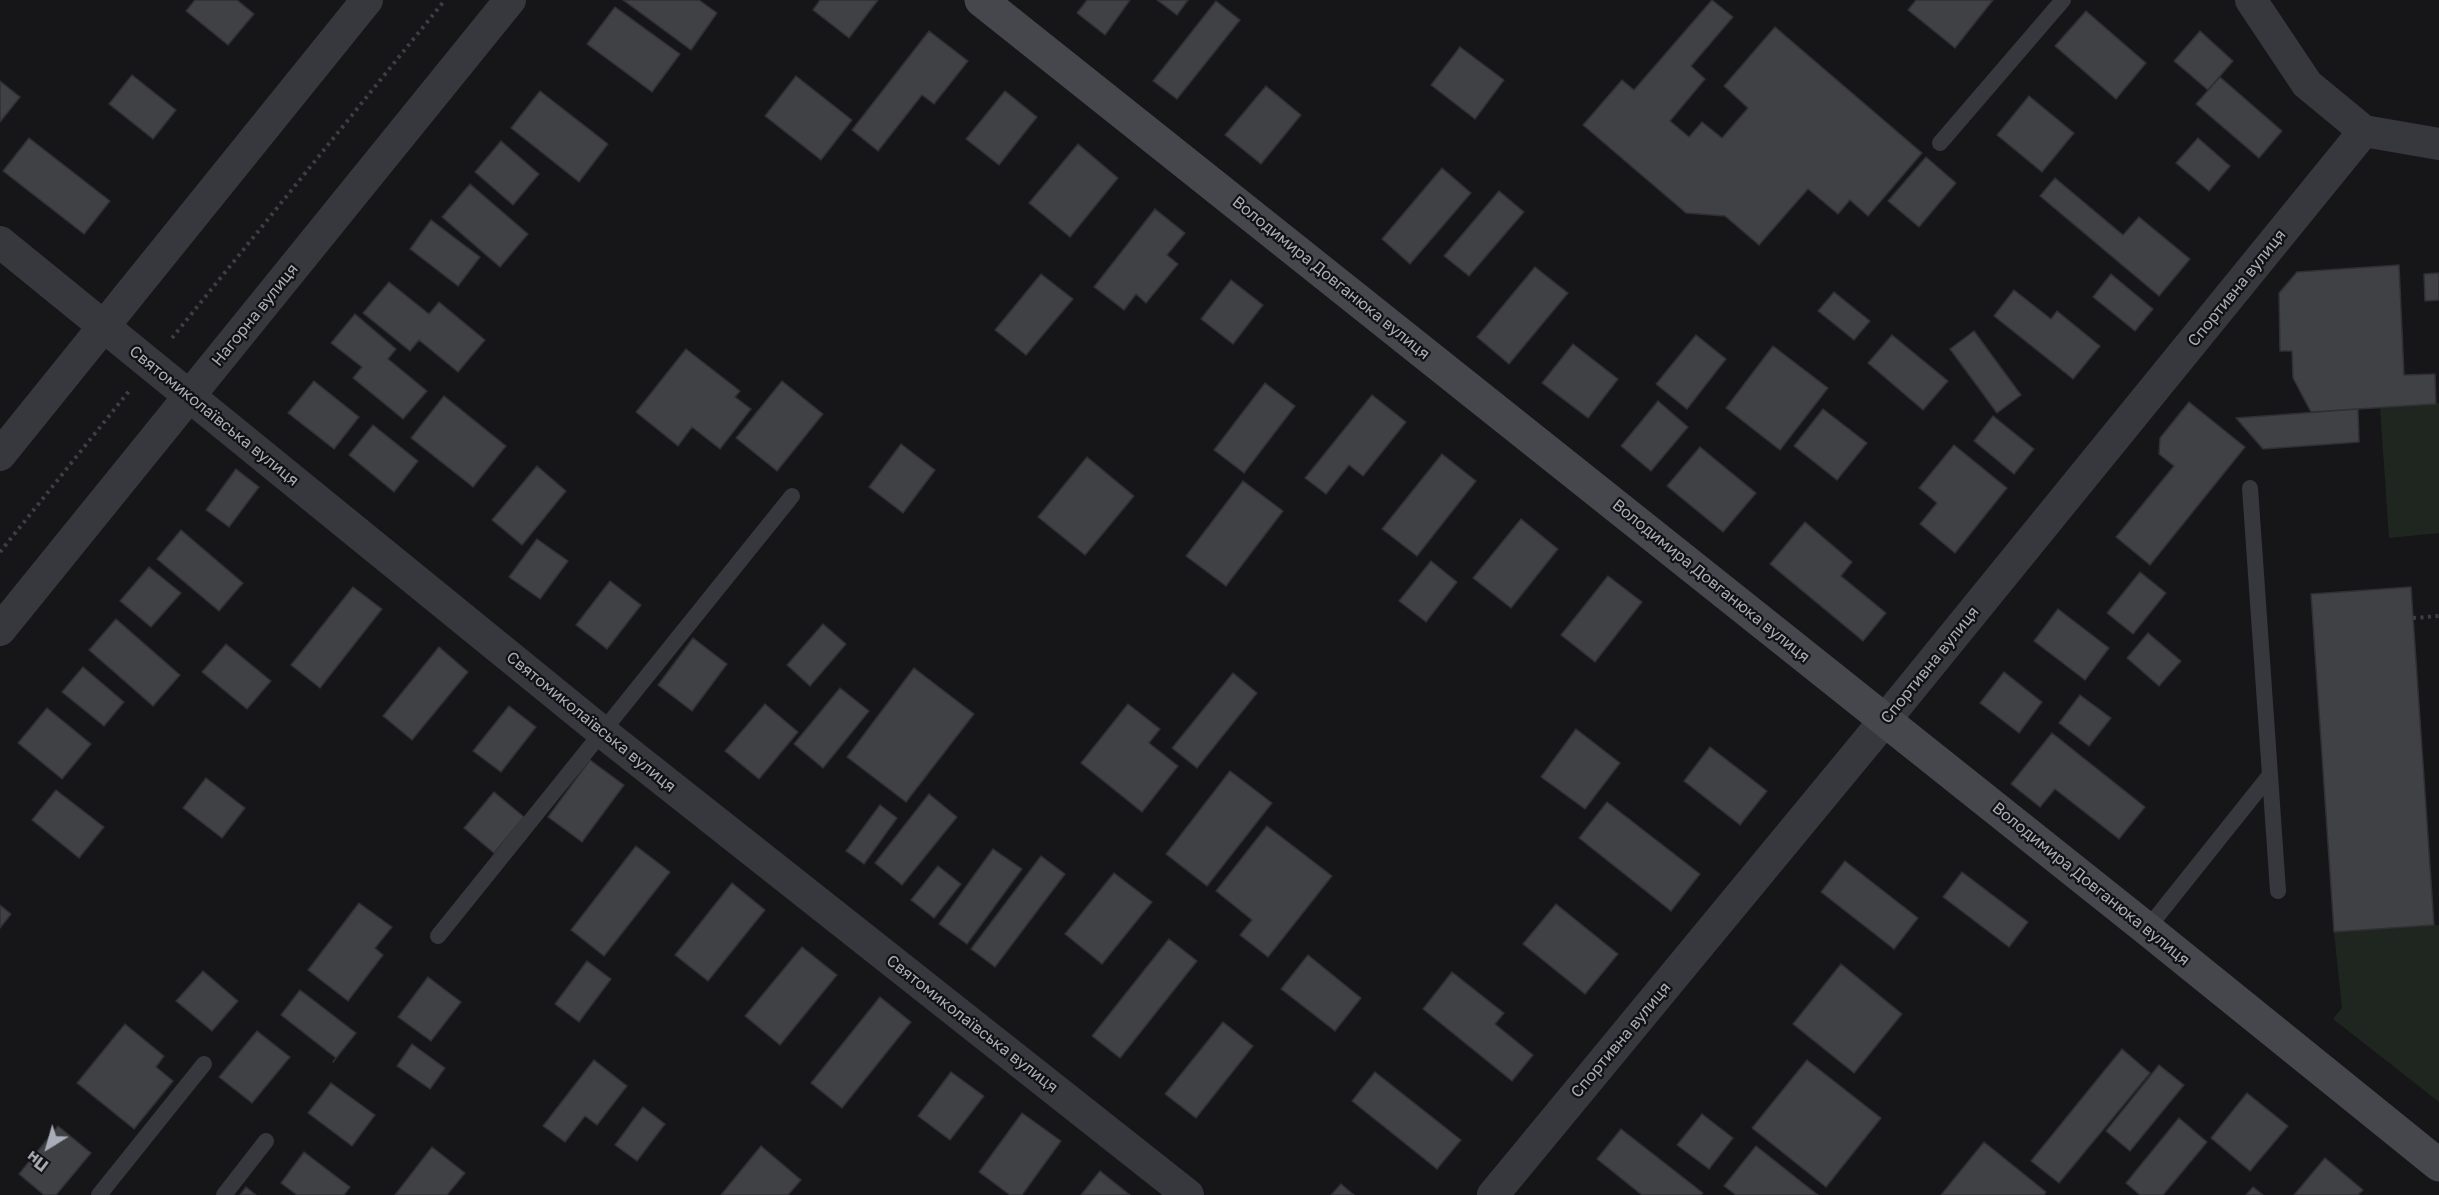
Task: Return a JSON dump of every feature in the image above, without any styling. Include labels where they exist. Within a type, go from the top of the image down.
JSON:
[{"type":"main road","name":"Володимира Довганюка вулиця","points":[[981,0],[2147,929],[2439,1165]]},
{"type":"street","points":[[0,455],[367,0]]},
{"type":"street","name":"Нагорна вулиця","points":[[0,630],[510,0]]},
{"type":"street","points":[[2251,0],[2307,84],[2364,131],[2439,144]]},
{"type":"street","name":"Спортивна вулиця","points":[[1493,1195],[1885,720],[2364,131]]},
{"type":"street","name":"Святомиколаївська вулиця","points":[[0,242],[601,731],[1188,1195]]},
{"type":"lane","points":[[1940,143],[2063,0]]},
{"type":"lane","points":[[2250,488],[2278,891]]},
{"type":"lane","points":[[438,936],[792,496]]},
{"type":"lane","points":[[2147,929],[2270,775]]},
{"type":"lane","points":[[99,1195],[204,1064]]},
{"type":"lane","points":[[224,1195],[266,1141]]},
{"type":"path","points":[[0,552],[445,0]]},
{"type":"path","points":[[2413,618],[2439,616]]},
{"type":"shaded area","points":[[2439,403],[2439,533],[2389,538],[2380,408]]},
{"type":"shaded area","points":[[2439,925],[2439,1102],[2333,1019],[2342,1008],[2334,932]]},
{"type":"building","points":[[195,0],[237,0],[254,14],[228,45],[186,11]]},
{"type":"building","points":[[623,0],[699,0],[717,13],[691,50]]},
{"type":"building","points":[[820,0],[878,0],[849,38],[813,10]]},
{"type":"building","points":[[1087,0],[1130,0],[1105,35],[1077,13]]},
{"type":"building","points":[[1157,0],[1188,0],[1177,15]]},
{"type":"building","points":[[1712,0],[1733,17],[1691,66],[1705,79],[1670,121],[1689,137],[1702,122],[1722,138],[1748,108],[1724,86],[1775,27],[1922,153],[1868,216],[1850,200],[1838,214],[1808,189],[1759,245],[1725,216],[1686,213],[1583,125],[1622,80],[1634,90]]},
{"type":"building","points":[[1916,0],[1993,0],[1955,48],[1908,10]]},
{"type":"building","points":[[1216,1],[1240,20],[1177,99],[1153,81]]},
{"type":"building","points":[[615,7],[680,54],[652,92],[587,44]]},
{"type":"building","points":[[2086,11],[2146,63],[2116,99],[2055,46]]},
{"type":"building","points":[[929,31],[968,61],[934,104],[922,95],[878,151],[852,130]]},
{"type":"building","points":[[2200,31],[2233,61],[2208,90],[2174,61]]},
{"type":"building","points":[[1460,47],[1504,80],[1475,119],[1431,85]]},
{"type":"building","points":[[132,75],[176,110],[153,139],[109,104]]},
{"type":"building","points":[[796,76],[852,120],[821,160],[765,116]]},
{"type":"building","points":[[2220,77],[2282,131],[2259,158],[2196,104]]},
{"type":"building","points":[[0,81],[20,97],[0,122]]},
{"type":"building","points":[[1266,86],[1301,115],[1261,164],[1225,135]]},
{"type":"building","points":[[540,91],[608,144],[579,182],[511,128]]},
{"type":"building","points":[[1005,91],[1037,117],[999,165],[966,139]]},
{"type":"building","points":[[2029,96],[2074,133],[2042,172],[1997,135]]},
{"type":"building","points":[[29,138],[110,201],[84,234],[3,171]]},
{"type":"building","points":[[2198,138],[2230,166],[2209,191],[2176,163]]},
{"type":"building","points":[[501,141],[539,174],[513,205],[475,172]]},
{"type":"building","points":[[1078,144],[1118,178],[1070,237],[1029,203]]},
{"type":"building","points":[[1926,157],[1956,183],[1919,227],[1888,201]]},
{"type":"building","points":[[1442,168],[1471,193],[1410,264],[1382,239]]},
{"type":"building","points":[[2055,178],[2123,235],[2139,217],[2190,259],[2159,296],[2040,196]]},
{"type":"building","points":[[470,184],[528,234],[500,267],[442,217]]},
{"type":"building","points":[[1499,191],[1524,212],[1469,276],[1444,256]]},
{"type":"building","points":[[1155,209],[1185,233],[1167,255],[1178,264],[1146,303],[1136,294],[1124,310],[1094,287]]},
{"type":"building","points":[[431,220],[480,257],[458,286],[410,249]]},
{"type":"building","points":[[2399,265],[2404,375],[2435,374],[2436,404],[2311,412],[2293,378],[2292,351],[2280,351],[2279,293],[2297,272]]},
{"type":"building","points":[[1535,267],[1568,293],[1509,364],[1477,337]]},
{"type":"building","points":[[2439,273],[2439,300],[2425,301],[2424,274]]},
{"type":"building","points":[[1041,274],[1073,299],[1026,355],[995,330]]},
{"type":"building","points":[[2111,274],[2153,309],[2135,331],[2093,297]]},
{"type":"building","points":[[1231,280],[1263,305],[1233,344],[1201,319]]},
{"type":"building","points":[[389,282],[429,314],[439,302],[485,340],[458,372],[419,340],[410,351],[363,313]]},
{"type":"building","points":[[2014,290],[2051,319],[2057,311],[2100,346],[2073,379],[1994,316]]},
{"type":"building","points":[[1834,292],[1870,321],[1854,340],[1818,311]]},
{"type":"building","points":[[355,314],[396,349],[388,359],[427,391],[403,419],[353,378],[362,367],[331,343]]},
{"type":"building","points":[[1974,331],[2021,395],[1997,413],[1950,349]]},
{"type":"building","points":[[1696,335],[1726,359],[1687,409],[1656,384]]},
{"type":"building","points":[[1892,335],[1948,381],[1923,410],[1868,363]]},
{"type":"building","points":[[1573,344],[1618,379],[1588,418],[1542,383]]},
{"type":"building","points":[[1773,346],[1828,388],[1780,450],[1726,408]]},
{"type":"building","points":[[686,349],[740,391],[735,397],[751,409],[720,449],[692,427],[678,446],[636,412]]},
{"type":"building","points":[[314,381],[359,417],[334,449],[288,413]]},
{"type":"building","points":[[782,381],[823,414],[777,471],[736,438]]},
{"type":"building","points":[[1265,383],[1295,406],[1244,473],[1214,450]]},
{"type":"building","points":[[1372,395],[1406,422],[1363,476],[1349,465],[1326,494],[1305,478]]},
{"type":"building","points":[[444,396],[506,446],[473,487],[411,438]]},
{"type":"building","points":[[1658,401],[1688,427],[1651,471],[1621,446]]},
{"type":"building","points":[[2189,402],[2245,447],[2150,565],[2116,537],[2174,466],[2159,454],[2160,438]]},
{"type":"building","points":[[1823,409],[1867,443],[1837,480],[1794,446]]},
{"type":"building","points":[[2358,409],[2359,442],[2263,449],[2236,418]]},
{"type":"building","points":[[1993,416],[2034,449],[2014,474],[1974,441]]},
{"type":"building","points":[[373,425],[418,461],[394,492],[349,455]]},
{"type":"building","points":[[901,444],[935,470],[903,513],[869,487]]},
{"type":"building","points":[[1954,445],[2007,488],[1955,553],[1920,524],[1937,503],[1919,488]]},
{"type":"building","points":[[1700,447],[1756,493],[1723,532],[1667,486]]},
{"type":"building","points":[[1442,454],[1476,481],[1417,556],[1382,529]]},
{"type":"building","points":[[1087,457],[1134,496],[1085,555],[1038,517]]},
{"type":"building","points":[[537,466],[566,491],[522,545],[492,520]]},
{"type":"building","points":[[236,469],[259,487],[229,527],[206,510]]},
{"type":"building","points":[[1243,481],[1283,511],[1226,586],[1186,556]]},
{"type":"building","points":[[1521,519],[1558,549],[1511,608],[1473,578]]},
{"type":"building","points":[[1805,522],[1852,562],[1841,576],[1886,613],[1863,641],[1770,564]]},
{"type":"building","points":[[181,530],[243,583],[219,611],[157,559]]},
{"type":"building","points":[[537,539],[568,561],[540,599],[509,577]]},
{"type":"building","points":[[1431,561],[1457,582],[1426,622],[1399,601]]},
{"type":"building","points":[[149,567],[181,593],[151,627],[120,601]]},
{"type":"building","points":[[2140,572],[2166,593],[2133,634],[2107,613]]},
{"type":"building","points":[[1608,576],[1642,602],[1595,662],[1561,635]]},
{"type":"building","points":[[610,581],[641,605],[607,649],[576,625]]},
{"type":"building","points":[[353,587],[382,609],[320,688],[291,665]]},
{"type":"building","points":[[2411,587],[2434,925],[2334,932],[2311,594]]},
{"type":"building","points":[[2058,609],[2109,648],[2085,680],[2034,641]]},
{"type":"building","points":[[116,619],[180,675],[153,706],[89,650]]},
{"type":"building","points":[[823,624],[846,644],[810,686],[787,665]]},
{"type":"building","points":[[2148,633],[2181,661],[2159,686],[2127,658]]},
{"type":"building","points":[[693,638],[727,664],[692,711],[658,685]]},
{"type":"building","points":[[226,644],[271,681],[247,709],[202,672]]},
{"type":"building","points":[[439,647],[468,672],[412,740],[383,716]]},
{"type":"building","points":[[83,667],[124,702],[104,726],[62,692]]},
{"type":"building","points":[[914,668],[974,714],[906,802],[847,757]]},
{"type":"building","points":[[2004,672],[2042,702],[2019,733],[1980,703]]},
{"type":"building","points":[[1233,673],[1257,693],[1197,768],[1172,748]]},
{"type":"building","points":[[840,688],[869,711],[823,768],[794,744]]},
{"type":"building","points":[[2080,695],[2111,718],[2089,746],[2059,723]]},
{"type":"building","points":[[765,704],[798,732],[759,779],[725,751]]},
{"type":"building","points":[[1128,704],[1160,729],[1149,743],[1178,766],[1142,812],[1081,763]]},
{"type":"building","points":[[509,706],[536,727],[501,772],[473,751]]},
{"type":"building","points":[[47,708],[91,744],[62,779],[18,743]]},
{"type":"building","points":[[1576,729],[1620,763],[1585,809],[1541,777]]},
{"type":"building","points":[[2052,733],[2145,807],[2119,839],[2055,789],[2040,807],[2011,784]]},
{"type":"building","points":[[1710,747],[1767,791],[1740,825],[1684,781]]},
{"type":"building","points":[[590,760],[624,785],[582,842],[548,817]]},
{"type":"building","points":[[1230,771],[1272,803],[1207,886],[1166,854]]},
{"type":"building","points":[[206,778],[245,808],[222,838],[183,808]]},
{"type":"building","points":[[56,790],[104,827],[79,858],[32,820]]},
{"type":"building","points":[[494,792],[524,817],[494,853],[464,828]]},
{"type":"building","points":[[929,794],[957,817],[902,885],[875,863]]},
{"type":"building","points":[[1607,802],[1700,874],[1671,911],[1579,838]]},
{"type":"building","points":[[880,805],[897,818],[864,864],[846,851]]},
{"type":"building","points":[[1267,826],[1332,876],[1268,957],[1240,935],[1252,920],[1216,891]]},
{"type":"building","points":[[636,846],[670,872],[604,956],[571,930]]},
{"type":"building","points":[[993,849],[1022,869],[967,944],[939,924]]},
{"type":"building","points":[[1041,856],[1065,874],[995,967],[971,949]]},
{"type":"building","points":[[1845,861],[1918,918],[1894,949],[1821,892]]},
{"type":"building","points":[[938,866],[961,884],[934,918],[911,900]]},
{"type":"building","points":[[1962,872],[2028,922],[2009,947],[1943,897]]},
{"type":"building","points":[[1114,873],[1152,902],[1102,964],[1065,934]]},
{"type":"building","points":[[732,883],[765,910],[708,981],[675,955]]},
{"type":"building","points":[[359,903],[392,927],[375,948],[383,955],[348,1001],[308,970]]},
{"type":"building","points":[[1556,904],[1618,954],[1585,994],[1523,944]]},
{"type":"building","points":[[0,905],[11,914],[0,928]]},
{"type":"building","points":[[1169,939],[1197,961],[1120,1058],[1092,1036]]},
{"type":"building","points":[[802,947],[837,975],[780,1045],[745,1016]]},
{"type":"building","points":[[1308,955],[1361,998],[1335,1031],[1281,989]]},
{"type":"building","points":[[587,961],[611,979],[579,1022],[555,1004]]},
{"type":"building","points":[[1841,964],[1902,1014],[1854,1073],[1793,1024]]},
{"type":"building","points":[[203,971],[238,1001],[212,1031],[176,1001]]},
{"type":"building","points":[[1452,972],[1504,1013],[1495,1024],[1533,1055],[1512,1081],[1423,1009]]},
{"type":"building","points":[[428,977],[461,1002],[431,1041],[398,1017]]},
{"type":"building","points":[[300,990],[356,1033],[333,1062],[336,1058],[281,1015]]},
{"type":"building","points":[[880,997],[911,1022],[842,1108],[811,1083]]},
{"type":"building","points":[[1223,1022],[1253,1046],[1196,1118],[1165,1094]]},
{"type":"building","points":[[125,1024],[164,1056],[156,1067],[173,1081],[134,1129],[77,1083]]},
{"type":"building","points":[[257,1031],[290,1057],[252,1103],[219,1077]]},
{"type":"building","points":[[412,1044],[445,1068],[430,1089],[397,1066]]},
{"type":"building","points":[[2122,1049],[2150,1073],[2059,1183],[2031,1161]]},
{"type":"building","points":[[594,1060],[627,1086],[597,1125],[585,1116],[565,1142],[543,1126]]},
{"type":"building","points":[[1807,1060],[1881,1118],[1826,1187],[1752,1128]]},
{"type":"building","points":[[2159,1065],[2184,1085],[2130,1151],[2106,1131]]},
{"type":"building","points":[[951,1072],[984,1096],[950,1140],[918,1116]]},
{"type":"building","points":[[1375,1072],[1461,1140],[1437,1169],[1352,1101]]},
{"type":"building","points":[[331,1083],[375,1115],[352,1146],[308,1113]]},
{"type":"building","points":[[2247,1093],[2288,1126],[2250,1171],[2211,1138]]},
{"type":"building","points":[[643,1107],[665,1124],[637,1161],[615,1145]]},
{"type":"building","points":[[1022,1113],[1061,1141],[1022,1195],[1010,1195],[979,1172]]},
{"type":"building","points":[[1702,1114],[1733,1138],[1709,1169],[1677,1145]]},
{"type":"building","points":[[2179,1118],[2207,1142],[2163,1195],[2140,1195],[2126,1183]]},
{"type":"building","points":[[58,1126],[91,1153],[56,1195],[44,1195],[19,1174]]},
{"type":"building","points":[[1621,1129],[1703,1193],[1701,1195],[1642,1195],[1597,1159]]},
{"type":"building","points":[[1984,1142],[2046,1192],[2044,1195],[1941,1195]]},
{"type":"building","points":[[761,1146],[801,1180],[788,1195],[721,1195]]},
{"type":"building","points":[[1756,1146],[1818,1195],[1736,1195],[1724,1186]]},
{"type":"building","points":[[432,1147],[465,1173],[447,1195],[395,1195]]},
{"type":"building","points":[[304,1152],[350,1187],[344,1195],[297,1195],[281,1183]]},
{"type":"building","points":[[2325,1158],[2363,1190],[2358,1195],[2294,1195]]},
{"type":"building","points":[[1100,1171],[1130,1195],[1081,1195]]},
{"type":"building","points":[[1341,1184],[1354,1195],[1331,1195]]},
{"type":"building","points":[[246,1187],[256,1195],[240,1195]]},
{"type":"building","points":[[2253,1187],[2263,1195],[2246,1195]]}]
